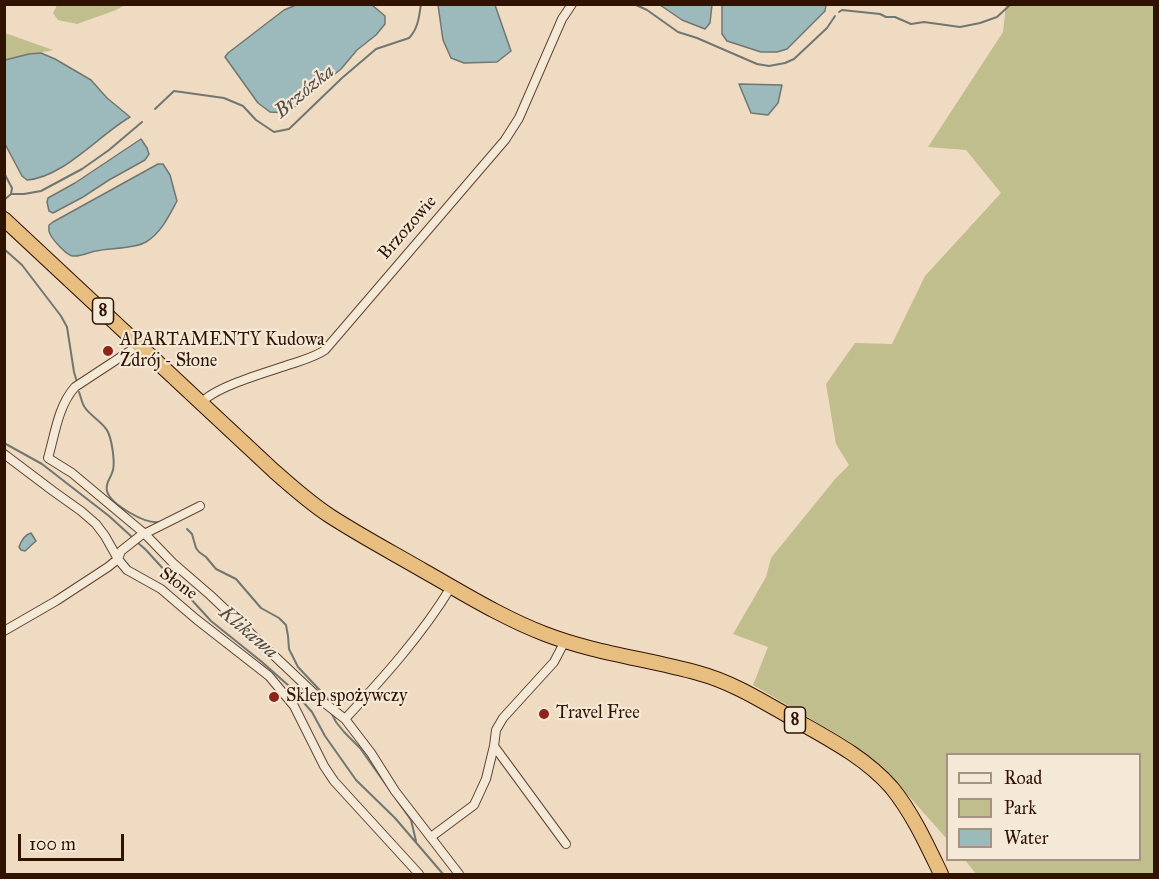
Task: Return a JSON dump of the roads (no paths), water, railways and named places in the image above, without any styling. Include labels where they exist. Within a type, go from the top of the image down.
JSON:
[{"type":"highway","name":"8","points":[[4,219],[274,471],[318,507],[512,620],[565,641],[713,678],[744,692],[838,745],[866,763],[891,787],[925,839],[941,874]]},
{"type":"street","name":"Brzozowie","points":[[201,403],[209,395],[222,389],[310,358],[325,350],[505,140],[519,118],[562,20],[572,4]]},
{"type":"street","points":[[140,345],[75,387],[68,395],[63,404],[48,458],[72,472],[210,595],[322,701],[345,719],[371,753],[395,791],[459,874]]},
{"type":"street","name":"Słone","points":[[4,454],[96,524],[127,570],[173,599],[196,620],[263,671],[279,687],[294,706],[334,781],[419,874]]},
{"type":"street","points":[[4,631],[108,567],[118,559],[126,546],[142,535],[201,506]]},
{"type":"street","points":[[345,719],[404,652],[435,612],[451,586]]},
{"type":"street","points":[[430,837],[474,805],[486,779],[496,730],[503,718],[554,662],[565,641]]},
{"type":"street","points":[[494,746],[566,844]]},
{"type":"water","points":[[722,4],[826,5],[825,11],[787,49],[777,52],[761,52],[727,41],[722,34]]},
{"type":"water","points":[[296,5],[372,5],[385,16],[385,24],[376,35],[357,50],[341,69],[287,113],[270,112],[258,103],[225,57],[284,10]]},
{"type":"water","points":[[438,5],[495,5],[511,51],[497,62],[464,63],[451,58],[443,40]]},
{"type":"water","points":[[660,5],[712,5],[710,23],[705,29],[682,20]]},
{"type":"water","points":[[41,53],[91,80],[107,98],[130,117],[68,163],[41,177],[27,180],[22,176],[5,144],[5,60]]},
{"type":"water","points":[[739,84],[782,85],[778,103],[768,115],[751,113]]},
{"type":"water","points":[[141,139],[149,154],[145,160],[53,213],[49,211],[48,198]]},
{"type":"water","points":[[158,164],[163,164],[170,175],[177,201],[160,229],[146,242],[79,256],[70,255],[57,244],[49,232],[49,225]]},
{"type":"water","points":[[31,533],[36,541],[25,551],[21,550],[19,547],[22,540]]},
{"type":"waterway","name":"Brzózka","points":[[155,109],[174,91],[224,98],[243,106],[256,120],[274,132],[289,129],[376,49],[409,38],[416,27],[421,4]]},
{"type":"waterway","name":"Brzózka","points":[[634,4],[647,10],[678,32],[757,64],[769,66],[794,59],[827,28],[835,16]]},
{"type":"waterway","name":"Brzózka","points":[[839,12],[842,10],[880,14],[911,24],[924,22],[960,27],[997,17],[1011,4]]},
{"type":"waterway","name":"Brzózka","points":[[11,194],[41,191],[82,169],[142,122]]},
{"type":"waterway","points":[[4,173],[12,188],[11,194]]},
{"type":"waterway","points":[[4,200],[11,194]]},
{"type":"waterway","points":[[4,249],[22,265],[61,316],[67,327],[77,382]]},
{"type":"waterway","points":[[79,392],[85,407],[108,432],[114,464],[107,486],[110,496],[121,507],[138,517],[160,522]]},
{"type":"waterway","name":"Klikawa","points":[[4,443],[42,464],[109,516],[132,537]]},
{"type":"waterway","points":[[187,529],[192,534],[196,548],[216,569],[236,579],[261,608],[279,618],[286,625],[289,649],[298,667],[329,700]]},
{"type":"waterway","name":"Klikawa","points":[[136,541],[211,621],[289,686],[312,712],[325,736],[356,780],[395,818],[443,874]]},
{"type":"waterway","points":[[331,712],[336,722],[360,748],[411,820],[416,841]]},
{"type":"place","name":"APARTAMENTY Kudowa Zdrój - Słone","points":[[108,351]]},
{"type":"place","name":"Sklep spożywczy","points":[[274,697]]},
{"type":"place","name":"Travel Free","points":[[544,714]]}]
